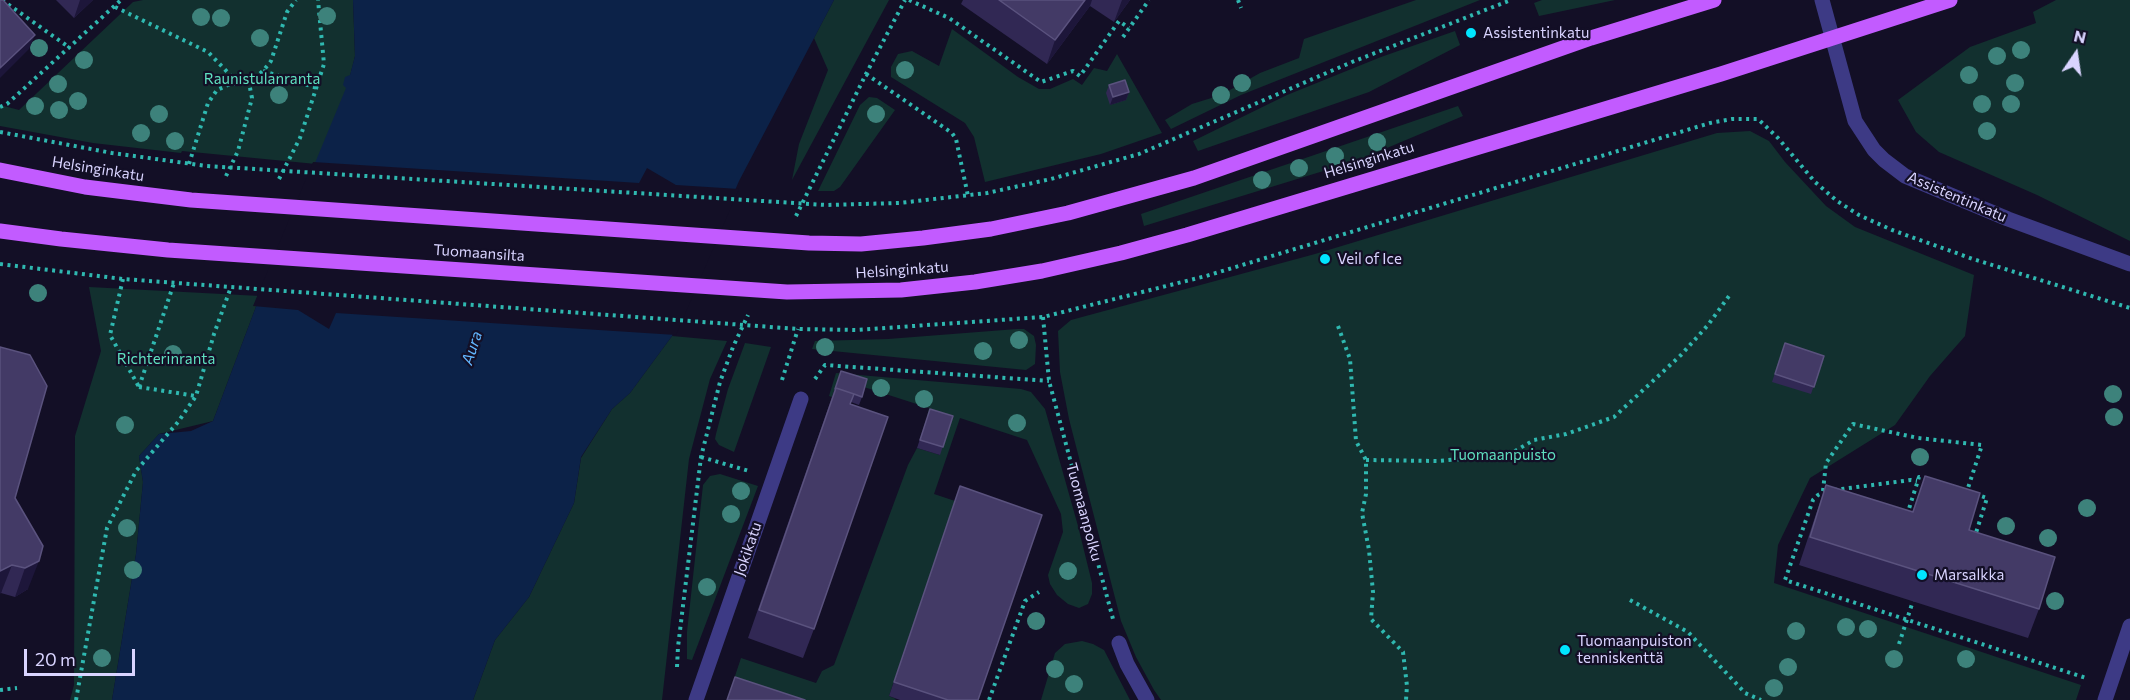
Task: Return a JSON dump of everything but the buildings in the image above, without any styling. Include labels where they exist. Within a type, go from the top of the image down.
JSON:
[{"type":"main road","name":"Helsinginkatu","points":[[0,170],[85,187],[191,200],[809,243],[861,244],[923,238],[991,229],[1068,213],[1194,178],[1591,38],[1714,0]]},
{"type":"main road","name":"Helsinginkatu","points":[[787,292],[901,290],[975,282],[1042,271],[1121,253],[1188,235],[1721,74],[1950,0]]},
{"type":"main road","name":"Tuomaansilta","points":[[0,231],[168,250],[787,292]]},
{"type":"street","name":"Assistentinkatu","points":[[1822,0],[1855,121],[1874,150],[1891,165],[1905,176],[2008,219],[2130,264]]},
{"type":"street","name":"Jokikatu","points":[[696,700],[801,399]]},
{"type":"street","points":[[2107,693],[2130,626]]},
{"type":"street","points":[[1119,643],[1127,664],[1147,700]]},
{"type":"path","points":[[3,0],[70,48]]},
{"type":"path","points":[[0,107],[7,104],[121,0]]},
{"type":"path","points":[[189,164],[208,103],[217,90],[230,84],[249,83],[263,72],[271,60],[287,12],[296,0]]},
{"type":"path","points":[[274,188],[300,138],[324,64],[318,0]]},
{"type":"path","points":[[794,221],[866,74],[907,0],[949,18],[1041,82],[1073,71],[1080,76],[1119,21],[1129,28]]},
{"type":"path","points":[[1123,37],[1149,0]]},
{"type":"path","points":[[1238,0],[1241,8]]},
{"type":"path","points":[[0,132],[112,153],[207,166],[826,205],[899,203],[968,196],[1051,179],[1139,154],[1353,62],[1511,0]]},
{"type":"path","points":[[115,7],[208,52],[239,84]]},
{"type":"path","points":[[263,72],[317,88]]},
{"type":"path","points":[[866,74],[952,133],[956,139],[968,196]]},
{"type":"path","points":[[0,264],[123,279],[798,329],[856,330],[1043,317],[1206,276],[1578,165],[1710,123],[1758,119],[1778,138],[1815,182],[1837,201],[1859,215],[1892,230],[1973,259],[2130,308]]},
{"type":"path","points":[[123,279],[110,335],[139,387],[196,396]]},
{"type":"path","points":[[76,700],[107,528],[136,471],[178,422],[196,396],[214,334],[233,282]]},
{"type":"path","points":[[1366,460],[1437,461],[1508,455],[1534,440],[1566,434],[1614,417],[1681,355],[1708,325],[1729,296]]},
{"type":"path","points":[[677,675],[678,647],[701,457],[720,382],[733,347],[753,305]]},
{"type":"path","name":"Tuomaanpolku","points":[[1043,317],[1049,381],[1119,643]]},
{"type":"path","points":[[1338,326],[1350,359],[1356,441],[1366,460],[1366,494],[1362,513],[1369,550],[1373,592],[1371,619],[1403,652],[1407,686],[1406,700]]},
{"type":"path","points":[[781,381],[798,329]]},
{"type":"path","points":[[801,399],[825,364],[1049,381]]},
{"type":"path","points":[[1823,491],[1826,463],[1853,424],[1918,438],[1982,445],[1966,491]]},
{"type":"path","points":[[701,457],[731,465]]},
{"type":"path","points":[[1904,523],[1919,477],[1930,480]]},
{"type":"path","points":[[1917,481],[1823,491],[1813,500],[1785,580],[1907,620],[2107,693]]},
{"type":"path","points":[[1959,489],[1987,498],[1975,537]]},
{"type":"path","points":[[990,700],[1025,601],[1039,592]]},
{"type":"path","points":[[1630,600],[1688,632],[1745,693],[1761,700]]},
{"type":"path","points":[[1899,644],[1913,601]]},
{"type":"path","points":[[0,690],[17,688]]},
{"type":"green space","name":"Raunistulanranta","points":[[143,0],[353,0],[355,56],[347,88],[316,164],[93,143],[0,126],[0,105],[19,110],[133,2]]},
{"type":"green space","points":[[834,0],[889,0],[792,180],[799,144],[828,70],[814,38]]},
{"type":"green space","points":[[1416,0],[1480,0],[1241,95],[1171,129],[1165,120],[1192,104],[1221,95],[1260,73],[1299,58],[1304,39]]},
{"type":"green space","points":[[1542,0],[1615,0],[1539,16],[1534,3]]},
{"type":"green space","points":[[2056,0],[2130,0],[2130,241],[2037,195],[1939,152],[1916,132],[1898,100],[1970,47],[2036,23],[2033,12]]},
{"type":"green space","points":[[952,29],[1018,77],[1039,89],[1050,89],[1073,79],[1082,85],[1094,68],[1107,71],[1117,54],[1162,133],[1101,154],[985,182],[974,137],[965,123],[891,77],[891,67],[898,54],[912,51],[939,66]]},
{"type":"green space","points":[[1455,31],[1460,45],[1369,92],[1198,151],[1193,141],[1287,95],[1381,57]]},
{"type":"green space","points":[[869,97],[877,98],[895,110],[840,187],[834,191],[818,191],[860,105]]},
{"type":"green space","points":[[1458,106],[1463,116],[1356,161],[1144,226],[1141,214]]},
{"type":"green space","name":"Tuomaanpuisto","points":[[1750,131],[1769,141],[1785,162],[1826,206],[1855,227],[1974,275],[1965,336],[1930,376],[1895,425],[1810,478],[1778,545],[1774,583],[2081,685],[2076,700],[1161,700],[1136,657],[1121,621],[1069,419],[1060,372],[1058,331],[1071,320],[1315,254],[1717,133]]},
{"type":"green space","name":"Richterinranta","points":[[89,287],[260,296],[213,421],[159,434],[139,456],[143,482],[136,554],[112,700],[70,700],[74,685],[75,436],[101,351]]},
{"type":"green space","points":[[1024,329],[1034,336],[1036,345],[1035,364],[1026,370],[812,349],[815,341],[888,339]]},
{"type":"green space","points":[[672,336],[727,341],[710,379],[689,459],[662,700],[473,700],[495,640],[529,597],[574,503],[581,458],[612,409],[630,393]]},
{"type":"green space","points":[[745,343],[771,347],[734,452],[719,445],[715,439],[728,389]]},
{"type":"green space","points":[[836,373],[1021,389],[1031,392],[1045,409],[1078,526],[1092,583],[1092,594],[1088,604],[1079,608],[1068,604],[1057,595],[1050,584],[1048,575],[1063,532],[1061,514],[1027,440],[960,418],[934,494],[955,501],[889,696],[896,699],[738,700],[728,697],[741,658],[816,683],[822,671],[834,665],[908,465],[917,448],[940,455],[927,417],[929,408],[839,379],[832,397],[829,396]]},
{"type":"green space","points":[[720,474],[758,486],[692,660],[687,659],[687,632],[703,485],[710,476]]},
{"type":"green space","points":[[1082,641],[1104,650],[1130,700],[1041,700],[1055,653],[1065,644]]},
{"type":"water","name":"Aura","points":[[353,0],[834,0],[739,181],[672,336],[630,393],[612,409],[581,457],[574,503],[529,597],[495,640],[473,700],[112,700],[136,554],[143,482],[139,456],[159,434],[191,431],[213,421],[260,296],[346,88],[343,85],[345,77],[350,75],[355,56]]},
{"type":"pier","points":[[313,162],[639,183],[647,168],[676,185],[739,189],[676,335],[336,313],[329,329],[298,310],[253,306]]},
{"type":"place","name":"Assistentinkatu","points":[[1471,33]]},
{"type":"place","name":"Veil of Ice","points":[[1325,259]]},
{"type":"place","name":"Marsalkka","points":[[1922,575]]},
{"type":"place","name":"Tuomaanpuiston tenniskenttä","points":[[1565,650]]}]
